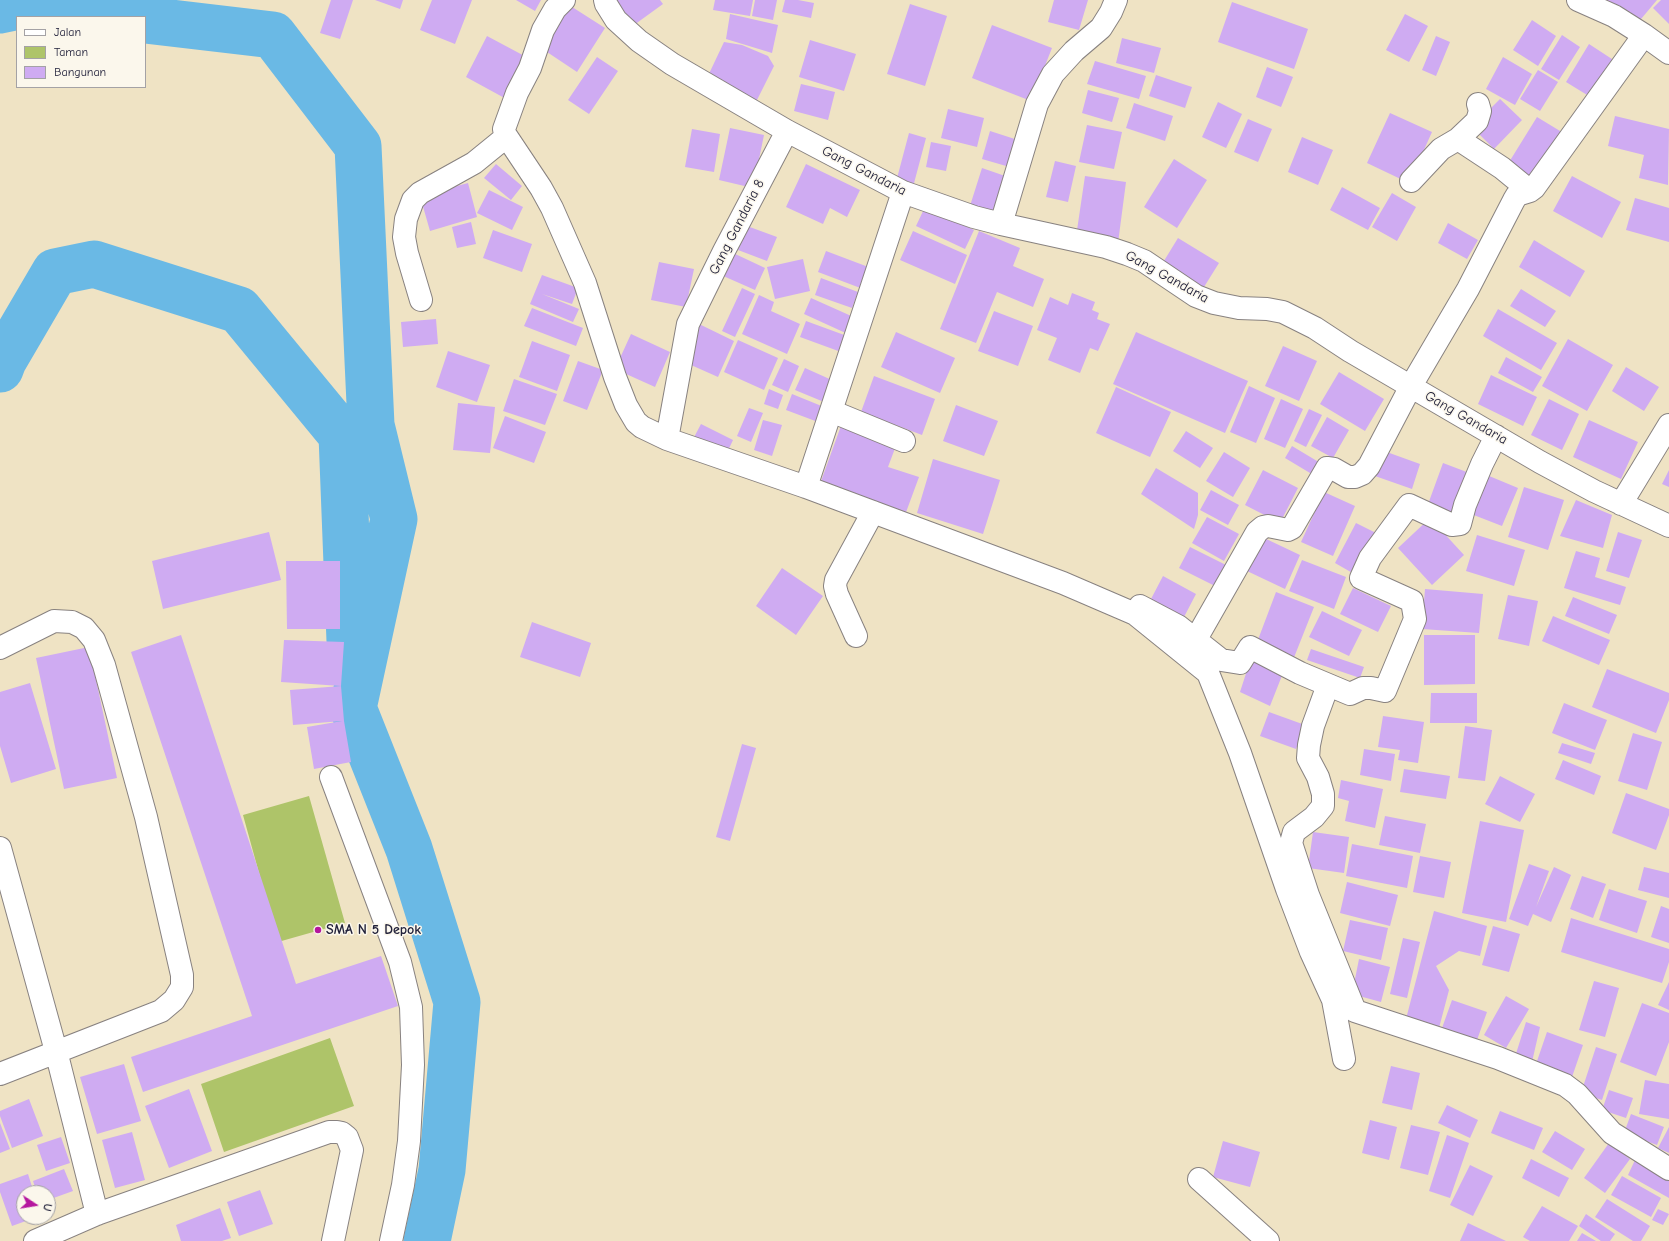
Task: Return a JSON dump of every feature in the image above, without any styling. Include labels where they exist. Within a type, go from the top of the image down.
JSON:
[{"type":"street","points":[[421,300],[407,254],[404,237],[406,219],[413,200],[420,194],[474,163],[506,131],[517,93],[530,68],[543,30],[555,9],[564,0]]},
{"type":"street","name":"Gang Gandaria","points":[[605,0],[616,20],[651,51],[706,85],[787,131],[903,192],[974,217],[1106,247],[1127,254],[1144,261],[1196,296],[1214,303],[1239,308],[1267,309],[1283,312],[1315,328],[1564,475],[1669,526]]},
{"type":"street","points":[[1001,224],[1037,104],[1054,74],[1064,62],[1101,28],[1111,12],[1116,0]]},
{"type":"street","points":[[1578,0],[1614,16],[1669,53]]},
{"type":"street","points":[[1196,639],[1257,532],[1263,527],[1268,526],[1288,530],[1292,528],[1327,468],[1334,469],[1348,477],[1355,477],[1362,474],[1369,466],[1411,386],[1468,289],[1517,195],[1530,192],[1534,188],[1644,35]]},
{"type":"street","points":[[1412,181],[1441,148],[1458,139],[1477,121],[1480,111],[1478,104]]},
{"type":"street","points":[[506,131],[552,208],[585,283],[615,377],[628,410],[636,422],[642,427],[667,439],[806,487],[1062,583],[1101,592],[1178,626],[1196,639],[1214,667],[1240,753],[1286,889],[1311,952],[1342,1000],[1355,1011],[1498,1058],[1565,1085],[1577,1094],[1612,1133],[1669,1169]]},
{"type":"street","name":"Gang Gandaria 8","points":[[667,439],[688,324],[724,251],[787,131]]},
{"type":"street","points":[[1458,139],[1502,168],[1530,192]]},
{"type":"street","points":[[806,487],[903,192]]},
{"type":"street","points":[[831,411],[904,441]]},
{"type":"street","points":[[1621,504],[1669,426]]},
{"type":"street","points":[[1077,575],[1214,667],[1240,663],[1250,648],[1300,673],[1350,694],[1363,688],[1385,691],[1415,619],[1412,601],[1361,578],[1370,558],[1409,505],[1452,525],[1460,524],[1465,505],[1476,478],[1496,436]]},
{"type":"street","points":[[856,636],[835,586],[836,580],[872,512]]},
{"type":"street","points":[[0,648],[54,620],[72,622],[84,628],[94,640],[104,664],[146,818],[182,975],[182,987],[174,1000],[161,1011],[0,1074]]},
{"type":"street","points":[[1328,685],[1313,726],[1308,758],[1318,777],[1323,794],[1323,806],[1314,817],[1294,832],[1291,843],[1342,1000],[1344,1059]]},
{"type":"street","points":[[331,777],[400,962],[411,1007],[412,1065],[409,1141],[403,1185],[391,1241]]},
{"type":"street","points":[[0,848],[56,1051],[97,1214]]},
{"type":"street","points":[[35,1241],[97,1214],[329,1132],[337,1132],[342,1133],[347,1137],[352,1150],[333,1241]]},
{"type":"street","points":[[1199,1179],[1268,1241]]},
{"type":"green space","points":[[309,796],[345,923],[278,942],[243,815]]},
{"type":"green space","points":[[330,1038],[354,1106],[224,1152],[201,1084]]},
{"type":"building","points":[[331,0],[353,0],[340,39],[320,33]]},
{"type":"building","points":[[375,0],[403,0],[400,9]]},
{"type":"building","points":[[432,0],[472,0],[455,44],[420,30]]},
{"type":"building","points":[[516,0],[541,0],[535,11]]},
{"type":"building","points":[[616,0],[660,0],[663,4],[634,25]]},
{"type":"building","points":[[715,0],[753,0],[750,16],[713,10]]},
{"type":"building","points":[[755,0],[777,0],[773,20],[752,16]]},
{"type":"building","points":[[785,0],[798,0],[814,3],[811,18],[782,12]]},
{"type":"building","points":[[1054,0],[1088,0],[1079,30],[1048,22]]},
{"type":"building","points":[[1589,0],[1657,0],[1636,25]]},
{"type":"building","points":[[1661,0],[1669,0],[1669,24],[1653,8]]},
{"type":"building","points":[[1232,2],[1308,29],[1294,69],[1218,42]]},
{"type":"building","points":[[910,4],[947,16],[925,86],[887,74]]},
{"type":"building","points":[[569,5],[605,28],[577,72],[541,48]]},
{"type":"building","points":[[730,14],[778,25],[772,53],[726,39]]},
{"type":"building","points":[[1405,14],[1428,26],[1409,62],[1386,50]]},
{"type":"building","points":[[1532,20],[1556,36],[1538,66],[1513,50]]},
{"type":"building","points":[[992,25],[1052,48],[1031,101],[972,78]]},
{"type":"building","points":[[1562,35],[1580,47],[1559,80],[1541,69]]},
{"type":"building","points":[[487,36],[532,60],[510,101],[466,77]]},
{"type":"building","points":[[1436,36],[1450,42],[1436,76],[1422,70]]},
{"type":"building","points":[[1122,38],[1161,48],[1154,73],[1116,63]]},
{"type":"building","points":[[810,40],[856,54],[844,91],[799,77]]},
{"type":"building","points":[[724,42],[742,45],[768,56],[774,66],[756,102],[707,78]]},
{"type":"building","points":[[1589,44],[1615,61],[1592,98],[1566,82]]},
{"type":"building","points":[[597,57],[618,71],[589,114],[568,100]]},
{"type":"building","points":[[1503,57],[1532,74],[1515,105],[1486,89]]},
{"type":"building","points":[[1095,61],[1146,76],[1139,99],[1087,84]]},
{"type":"building","points":[[1267,67],[1293,77],[1281,107],[1256,97]]},
{"type":"building","points":[[1538,70],[1558,82],[1540,111],[1520,99]]},
{"type":"building","points":[[1156,75],[1192,87],[1185,108],[1149,96]]},
{"type":"building","points":[[801,84],[835,92],[828,120],[794,111]]},
{"type":"building","points":[[1088,90],[1119,98],[1112,122],[1082,113]]},
{"type":"building","points":[[1500,99],[1522,120],[1494,149],[1472,127]]},
{"type":"building","points":[[1218,102],[1242,114],[1226,148],[1202,137]]},
{"type":"building","points":[[1134,103],[1173,116],[1165,141],[1126,128]]},
{"type":"building","points":[[948,109],[984,118],[977,147],[941,138]]},
{"type":"building","points":[[1390,113],[1432,132],[1409,183],[1367,163]]},
{"type":"building","points":[[1615,116],[1669,129],[1668,185],[1639,178],[1644,155],[1608,146]]},
{"type":"building","points":[[1537,117],[1565,134],[1534,184],[1506,167]]},
{"type":"building","points":[[1248,119],[1272,129],[1258,162],[1234,152]]},
{"type":"building","points":[[1087,125],[1122,132],[1114,169],[1079,162]]},
{"type":"building","points":[[730,128],[764,135],[753,188],[719,180]]},
{"type":"building","points":[[692,129],[720,134],[714,172],[685,167]]},
{"type":"building","points":[[990,131],[1021,141],[1013,168],[982,159]]},
{"type":"building","points":[[909,133],[926,138],[913,187],[896,182]]},
{"type":"building","points":[[1302,137],[1333,150],[1318,185],[1288,172]]},
{"type":"building","points":[[931,142],[951,146],[946,171],[926,167]]},
{"type":"building","points":[[1174,159],[1207,180],[1177,228],[1144,207]]},
{"type":"building","points":[[1055,161],[1076,166],[1068,202],[1046,197]]},
{"type":"building","points":[[496,164],[522,186],[511,200],[484,178]]},
{"type":"building","points":[[806,164],[860,190],[847,217],[830,208],[823,224],[786,207]]},
{"type":"building","points":[[982,168],[1008,177],[995,218],[969,209]]},
{"type":"building","points":[[1085,176],[1126,182],[1118,243],[1076,237]]},
{"type":"building","points":[[1572,176],[1621,202],[1602,238],[1553,211]]},
{"type":"building","points":[[468,183],[477,217],[430,231],[420,196]]},
{"type":"building","points":[[1342,187],[1380,208],[1368,230],[1330,210]]},
{"type":"building","points":[[489,190],[523,207],[512,230],[477,213]]},
{"type":"building","points":[[1392,193],[1416,207],[1397,241],[1372,227]]},
{"type":"building","points":[[1635,198],[1669,208],[1669,242],[1626,230]]},
{"type":"building","points":[[925,207],[974,230],[965,249],[916,226]]},
{"type":"building","points":[[471,222],[476,244],[457,248],[452,227]]},
{"type":"building","points":[[1448,223],[1478,240],[1467,259],[1438,243]]},
{"type":"building","points":[[747,226],[777,237],[767,261],[738,250]]},
{"type":"building","points":[[493,230],[532,244],[522,272],[483,258]]},
{"type":"building","points":[[913,231],[967,255],[955,284],[900,260]]},
{"type":"building","points":[[979,231],[1020,248],[1013,266],[1044,279],[1033,307],[997,292],[976,343],[940,329]]},
{"type":"building","points":[[1178,238],[1219,263],[1199,295],[1159,269]]},
{"type":"building","points":[[1534,240],[1585,271],[1570,297],[1519,267]]},
{"type":"building","points":[[826,251],[871,268],[863,289],[818,272]]},
{"type":"building","points":[[731,252],[765,268],[755,290],[721,275]]},
{"type":"building","points":[[803,259],[810,291],[775,299],[767,267]]},
{"type":"building","points":[[659,262],[694,269],[686,307],[651,300]]},
{"type":"building","points":[[542,275],[578,288],[572,304],[542,294],[579,309],[573,322],[530,304]]},
{"type":"building","points":[[821,278],[858,292],[852,308],[815,295]]},
{"type":"building","points":[[742,288],[755,294],[735,337],[722,331]]},
{"type":"building","points":[[1521,289],[1556,311],[1545,327],[1510,306]]},
{"type":"building","points":[[1072,293],[1095,302],[1092,310],[1099,313],[1097,319],[1110,324],[1098,351],[1090,348],[1080,373],[1048,360],[1057,338],[1037,330],[1050,297],[1068,305]]},
{"type":"building","points":[[759,295],[774,302],[771,311],[800,324],[787,354],[742,334]]},
{"type":"building","points":[[811,298],[858,319],[850,335],[804,314]]},
{"type":"building","points":[[532,308],[583,328],[576,346],[524,326]]},
{"type":"building","points":[[1498,309],[1557,343],[1541,370],[1483,336]]},
{"type":"building","points":[[994,311],[1033,326],[1018,366],[978,351]]},
{"type":"building","points":[[436,319],[438,344],[403,347],[401,322]]},
{"type":"building","points":[[806,321],[847,336],[841,352],[800,337]]},
{"type":"building","points":[[699,324],[734,341],[718,377],[682,361]]},
{"type":"building","points":[[896,332],[955,358],[940,393],[881,367]]},
{"type":"building","points":[[1136,332],[1248,381],[1225,433],[1113,384]]},
{"type":"building","points":[[631,334],[670,352],[655,387],[615,369]]},
{"type":"building","points":[[1568,339],[1613,365],[1587,411],[1542,386]]},
{"type":"building","points":[[738,340],[778,358],[764,390],[724,372]]},
{"type":"building","points":[[532,341],[570,355],[557,391],[519,377]]},
{"type":"building","points":[[1283,346],[1317,361],[1299,401],[1265,386]]},
{"type":"building","points":[[448,351],[490,365],[477,402],[436,387]]},
{"type":"building","points":[[1506,357],[1542,377],[1533,392],[1498,373]]},
{"type":"building","points":[[784,359],[799,366],[788,392],[772,385]]},
{"type":"building","points":[[578,361],[603,370],[587,410],[563,401]]},
{"type":"building","points":[[1626,367],[1659,387],[1644,411],[1612,391]]},
{"type":"building","points":[[805,368],[834,381],[824,402],[795,390]]},
{"type":"building","points":[[1339,372],[1384,399],[1365,431],[1320,404]]},
{"type":"building","points":[[1491,375],[1537,397],[1523,426],[1478,404]]},
{"type":"building","points":[[874,376],[935,399],[922,435],[861,412]]},
{"type":"building","points":[[514,379],[557,394],[545,425],[503,411]]},
{"type":"building","points":[[1249,386],[1275,398],[1256,443],[1230,432]]},
{"type":"building","points":[[1116,387],[1171,412],[1150,457],[1096,433]]},
{"type":"building","points":[[769,389],[783,395],[778,409],[764,404]]},
{"type":"building","points":[[792,394],[824,407],[818,422],[786,410]]},
{"type":"building","points":[[1281,399],[1303,409],[1285,448],[1264,439]]},
{"type":"building","points":[[1549,399],[1579,414],[1562,450],[1531,435]]},
{"type":"building","points":[[458,403],[495,407],[490,453],[453,450]]},
{"type":"building","points":[[956,405],[998,421],[984,456],[943,441]]},
{"type":"building","points":[[749,408],[763,413],[751,442],[737,436]]},
{"type":"building","points":[[1309,409],[1322,415],[1306,447],[1294,441]]},
{"type":"building","points":[[505,416],[546,432],[534,463],[493,448]]},
{"type":"building","points":[[1327,417],[1349,430],[1333,458],[1311,446]]},
{"type":"building","points":[[763,420],[782,425],[772,456],[754,450]]},
{"type":"building","points":[[1589,420],[1638,442],[1621,479],[1573,457]]},
{"type":"building","points":[[842,423],[897,443],[888,467],[919,477],[905,515],[820,484]]},
{"type":"building","points":[[701,424],[733,440],[724,459],[691,443]]},
{"type":"building","points":[[1186,431],[1213,448],[1200,468],[1173,451]]},
{"type":"building","points":[[1292,446],[1322,464],[1315,476],[1285,458]]},
{"type":"building","points":[[1384,451],[1420,464],[1412,489],[1375,476]]},
{"type":"building","points":[[1224,452],[1250,468],[1233,497],[1206,481]]},
{"type":"building","points":[[933,459],[1000,480],[983,534],[917,513]]},
{"type":"building","points":[[1443,463],[1472,474],[1457,517],[1427,507]]},
{"type":"building","points":[[1156,468],[1198,493],[1198,515],[1194,529],[1141,494]]},
{"type":"building","points":[[1263,470],[1298,488],[1280,523],[1245,505]]},
{"type":"building","points":[[1669,470],[1669,487],[1662,484]]},
{"type":"building","points":[[1482,473],[1518,488],[1502,526],[1466,512]]},
{"type":"building","points":[[1524,487],[1564,500],[1548,550],[1508,537]]},
{"type":"building","points":[[1211,490],[1239,505],[1228,525],[1200,510]]},
{"type":"building","points":[[1324,492],[1355,506],[1333,556],[1301,542]]},
{"type":"building","points":[[1576,500],[1612,515],[1603,548],[1560,536]]},
{"type":"building","points":[[1207,517],[1239,534],[1224,561],[1192,543]]},
{"type":"building","points":[[1430,518],[1464,555],[1432,585],[1398,548]]},
{"type":"building","points":[[1356,523],[1378,534],[1356,575],[1335,563]]},
{"type":"building","points":[[269,532],[281,580],[163,609],[152,561]]},
{"type":"building","points":[[1618,532],[1642,540],[1629,578],[1606,571]]},
{"type":"building","points":[[1477,535],[1525,550],[1514,586],[1466,571]]},
{"type":"building","points":[[1262,537],[1300,555],[1285,589],[1247,571]]},
{"type":"building","points":[[1190,547],[1230,567],[1219,588],[1179,568]]},
{"type":"building","points":[[1576,551],[1600,558],[1595,577],[1626,587],[1620,605],[1564,588]]},
{"type":"building","points":[[1302,560],[1346,577],[1334,609],[1289,591]]},
{"type":"building","points":[[286,561],[340,561],[340,629],[287,629]]},
{"type":"building","points":[[782,568],[823,596],[796,635],[756,606]]},
{"type":"building","points":[[1163,576],[1196,594],[1184,617],[1151,599]]},
{"type":"building","points":[[1353,588],[1391,606],[1378,632],[1340,614]]},
{"type":"building","points":[[1425,589],[1483,594],[1479,633],[1422,629]]},
{"type":"building","points":[[1276,592],[1314,607],[1293,660],[1256,645]]},
{"type":"building","points":[[1508,595],[1538,601],[1529,646],[1498,639]]},
{"type":"building","points":[[1573,597],[1617,615],[1609,634],[1565,616]]},
{"type":"building","points":[[1322,611],[1362,630],[1349,656],[1309,637]]},
{"type":"building","points":[[1553,616],[1610,640],[1599,665],[1542,641]]},
{"type":"building","points":[[532,622],[591,643],[580,677],[520,657]]},
{"type":"building","points":[[181,635],[296,984],[381,956],[398,1006],[143,1092],[131,1057],[252,1016],[131,652]]},
{"type":"building","points":[[1424,635],[1475,635],[1475,684],[1424,685]]},
{"type":"building","points":[[284,640],[344,642],[341,686],[281,682]]},
{"type":"building","points":[[89,647],[117,778],[64,789],[36,658]]},
{"type":"building","points":[[1311,649],[1364,667],[1360,678],[1307,660]]},
{"type":"building","points":[[1251,658],[1283,673],[1270,706],[1240,692]]},
{"type":"building","points":[[1607,669],[1669,693],[1669,700],[1656,733],[1592,707]]},
{"type":"building","points":[[30,683],[56,769],[11,783],[0,746],[0,692]]},
{"type":"building","points":[[341,686],[344,721],[351,762],[314,769],[307,727],[342,721],[293,725],[290,690]]},
{"type":"building","points":[[1431,693],[1477,693],[1477,723],[1430,723]]},
{"type":"building","points":[[1564,703],[1607,720],[1595,750],[1552,733]]},
{"type":"building","points":[[1269,712],[1305,725],[1296,749],[1260,736]]},
{"type":"building","points":[[1383,716],[1424,722],[1418,763],[1398,760],[1400,750],[1378,747]]},
{"type":"building","points":[[1465,726],[1492,730],[1485,781],[1458,778]]},
{"type":"building","points":[[1633,733],[1662,742],[1647,790],[1618,781]]},
{"type":"building","points":[[1562,743],[1595,753],[1591,764],[1558,753]]},
{"type":"building","points":[[742,744],[756,748],[730,841],[716,837]]},
{"type":"building","points":[[1364,749],[1395,754],[1391,781],[1360,775]]},
{"type":"building","points":[[1563,760],[1601,776],[1594,795],[1555,779]]},
{"type":"building","points":[[1404,769],[1450,776],[1446,799],[1400,792]]},
{"type":"building","points":[[1500,776],[1535,794],[1520,822],[1485,804]]},
{"type":"building","points":[[1341,780],[1383,789],[1375,828],[1345,821],[1349,801],[1338,798]]},
{"type":"building","points":[[1626,793],[1669,809],[1669,815],[1656,850],[1612,833]]},
{"type":"building","points":[[1385,816],[1426,824],[1420,853],[1379,845]]},
{"type":"building","points":[[1480,821],[1524,830],[1506,922],[1462,913]]},
{"type":"building","points":[[1313,832],[1349,837],[1344,873],[1308,868]]},
{"type":"building","points":[[1352,844],[1413,856],[1407,888],[1346,876]]},
{"type":"building","points":[[1420,856],[1451,862],[1444,898],[1413,892]]},
{"type":"building","points":[[1529,864],[1549,871],[1536,907],[1554,867],[1571,875],[1551,922],[1533,914],[1528,926],[1509,919]]},
{"type":"building","points":[[1644,867],[1669,873],[1669,898],[1638,890]]},
{"type":"building","points":[[1582,876],[1606,884],[1593,918],[1570,909]]},
{"type":"building","points":[[1347,882],[1398,895],[1390,926],[1340,913]]},
{"type":"building","points":[[1609,889],[1647,901],[1637,933],[1599,920]]},
{"type":"building","points":[[1661,906],[1669,909],[1669,943],[1651,937]]},
{"type":"building","points":[[1434,911],[1487,926],[1480,956],[1459,951],[1436,966],[1449,990],[1439,1028],[1406,1019]]},
{"type":"building","points":[[1571,918],[1669,949],[1669,962],[1662,983],[1561,952]]},
{"type":"building","points":[[1350,920],[1388,928],[1381,960],[1343,951]]},
{"type":"building","points":[[1493,926],[1520,934],[1509,972],[1482,965]]},
{"type":"building","points":[[1403,938],[1420,942],[1407,998],[1390,994]]},
{"type":"building","points":[[1359,959],[1390,967],[1381,1002],[1352,994]]},
{"type":"building","points":[[1594,981],[1619,988],[1605,1037],[1579,1030]]},
{"type":"building","points":[[1669,982],[1669,1010],[1658,1005]]},
{"type":"building","points":[[1506,996],[1529,1009],[1506,1048],[1484,1035]]},
{"type":"building","points":[[1452,1000],[1487,1012],[1477,1040],[1442,1028]]},
{"type":"building","points":[[1642,1003],[1669,1013],[1669,1042],[1656,1076],[1620,1062]]},
{"type":"building","points":[[1526,1022],[1540,1027],[1532,1062],[1514,1060]]},
{"type":"building","points":[[1547,1032],[1583,1045],[1572,1077],[1536,1064]]},
{"type":"building","points":[[1596,1047],[1617,1054],[1602,1100],[1581,1093]]},
{"type":"building","points":[[124,1064],[141,1121],[97,1134],[80,1077]]},
{"type":"building","points":[[1391,1066],[1420,1073],[1412,1110],[1382,1103]]},
{"type":"building","points":[[1645,1080],[1669,1084],[1669,1119],[1639,1114]]},
{"type":"building","points":[[189,1089],[212,1151],[169,1168],[145,1106]]},
{"type":"building","points":[[1609,1090],[1633,1098],[1626,1118],[1602,1110]]},
{"type":"building","points":[[29,1099],[43,1136],[12,1148],[0,1116],[0,1111]]},
{"type":"building","points":[[1447,1105],[1478,1120],[1470,1138],[1438,1123]]},
{"type":"building","points":[[1500,1111],[1543,1128],[1534,1150],[1491,1133]]},
{"type":"building","points":[[1631,1114],[1664,1127],[1657,1145],[1624,1133]]},
{"type":"building","points":[[1370,1120],[1397,1127],[1389,1160],[1362,1153]]},
{"type":"building","points":[[0,1123],[10,1149],[0,1153]]},
{"type":"building","points":[[1411,1125],[1440,1132],[1428,1175],[1400,1168]]},
{"type":"building","points":[[1669,1127],[1669,1153],[1658,1148]]},
{"type":"building","points":[[1555,1131],[1585,1149],[1572,1170],[1542,1152]]},
{"type":"building","points":[[132,1132],[145,1180],[115,1188],[102,1140]]},
{"type":"building","points":[[1447,1135],[1469,1143],[1450,1198],[1429,1191]]},
{"type":"building","points":[[61,1137],[70,1163],[46,1171],[37,1145]]},
{"type":"building","points":[[1223,1141],[1260,1152],[1250,1187],[1213,1177]]},
{"type":"building","points":[[1609,1143],[1630,1159],[1605,1193],[1584,1178]]},
{"type":"building","points":[[1531,1159],[1569,1178],[1559,1197],[1522,1178]]},
{"type":"building","points":[[1635,1160],[1669,1180],[1669,1198],[1628,1175]]},
{"type":"building","points":[[1470,1165],[1493,1176],[1473,1216],[1450,1205]]},
{"type":"building","points":[[64,1169],[73,1191],[56,1197],[56,1185],[34,1185],[33,1181]]},
{"type":"building","points":[[28,1174],[31,1185],[16,1185],[16,1225],[12,1226],[0,1192],[0,1184]]},
{"type":"building","points":[[1622,1176],[1661,1198],[1651,1217],[1611,1195]]},
{"type":"building","points":[[260,1190],[273,1224],[239,1236],[227,1202]]},
{"type":"building","points":[[1607,1199],[1650,1226],[1641,1241],[1633,1241],[1595,1217]]},
{"type":"building","points":[[1542,1206],[1578,1226],[1569,1241],[1530,1241],[1523,1237]]},
{"type":"building","points":[[220,1208],[231,1238],[222,1241],[181,1241],[176,1225]]},
{"type":"building","points":[[1658,1209],[1669,1214],[1663,1225],[1652,1220]]},
{"type":"building","points":[[1586,1214],[1615,1234],[1610,1241],[1601,1241],[1579,1226]]},
{"type":"building","points":[[1468,1223],[1506,1241],[1460,1241]]},
{"type":"building","points":[[1582,1233],[1596,1241],[1577,1241]]},
{"type":"waterway","points":[[0,10],[24,5],[114,16]]},
{"type":"waterway","points":[[146,20],[273,35],[358,146],[371,425],[394,519],[353,708],[409,849],[457,1002],[442,1170],[427,1241]]},
{"type":"waterway","points":[[0,369],[3,361],[55,272],[94,264],[239,310],[342,435],[350,641]]},
{"type":"place","name":"SMA N 5 Depok","points":[[318,930]]}]
